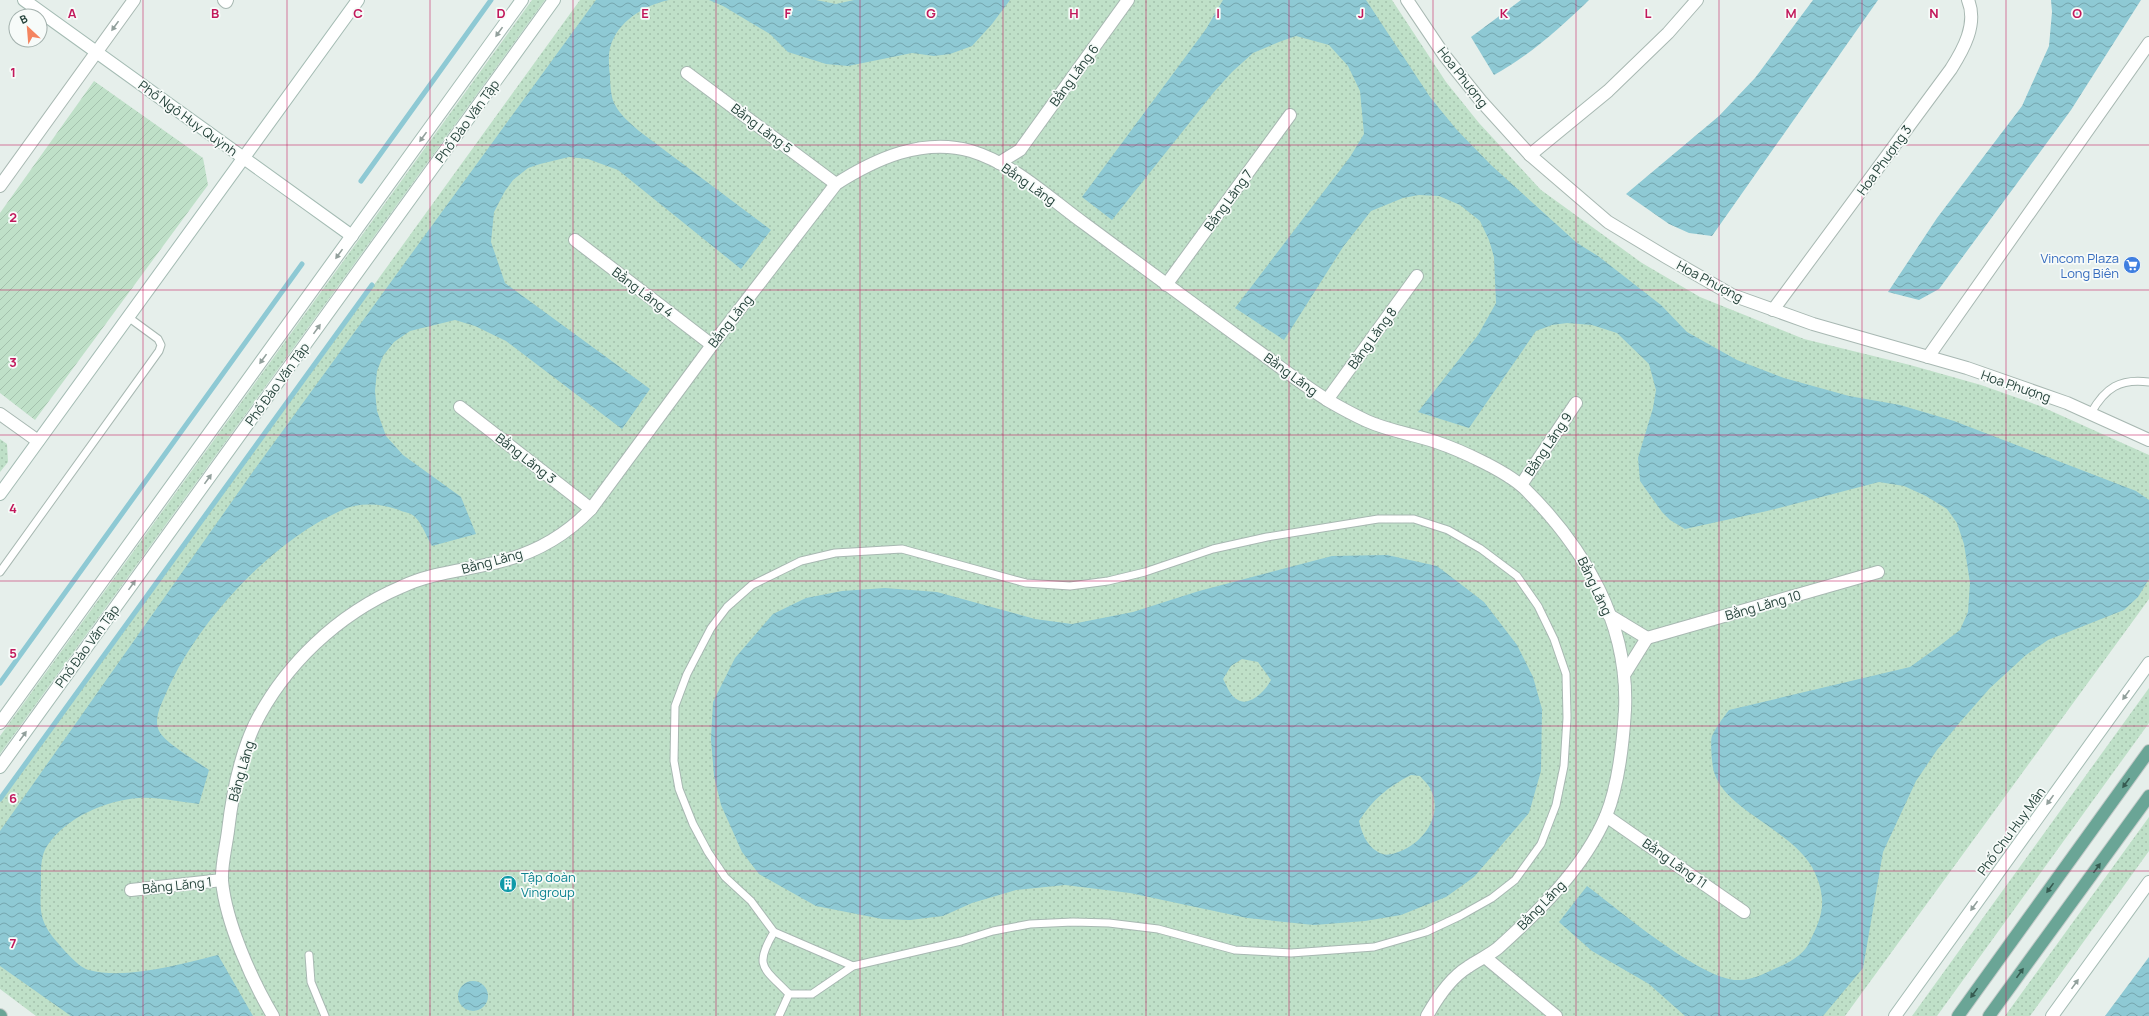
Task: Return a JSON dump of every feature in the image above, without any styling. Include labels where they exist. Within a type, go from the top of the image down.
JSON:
[{"type":"main road","points":[[1958,1016],[2149,751]]},
{"type":"main road","points":[[1989,1016],[2149,796]]},
{"type":"street","points":[[0,186],[134,0]]},
{"type":"street","points":[[0,494],[358,0]]},
{"type":"street","name":"Phố Đào Văn Tập","points":[[0,723],[522,0]]},
{"type":"street","name":"Phố Đào Văn Tập","points":[[0,767],[554,0]]},
{"type":"street","name":"Bằng Lăng 6","points":[[1020,150],[1128,0]]},
{"type":"street","name":"Hoa Phượng","points":[[1407,0],[1444,55],[1481,101],[1530,155],[1608,222],[1732,295],[1813,324],[1967,368],[2091,413],[2149,440]]},
{"type":"street","points":[[1530,155],[1608,92],[1668,33],[1698,0]]},
{"type":"street","name":"Hoa Phượng 3","points":[[1773,310],[1951,69],[1966,44],[1970,25],[1970,4],[1968,0]]},
{"type":"street","name":"Phố Ngô Huy Quỳnh","points":[[32,2],[97,52],[352,236]]},
{"type":"street","points":[[1928,357],[2149,42]]},
{"type":"street","name":"Bằng Lăng 5","points":[[687,73],[836,184]]},
{"type":"street","name":"Bằng Lăng 7","points":[[1166,285],[1290,115]]},
{"type":"street","name":"Bằng Lăng","points":[[273,1016],[260,995],[249,969],[229,914],[222,880],[231,805],[241,763],[254,727],[279,684],[317,641],[364,606],[402,586],[449,572],[503,561],[538,548],[575,526],[591,509],[712,345],[836,184],[864,166],[902,152],[943,146],[970,151],[1000,163],[1019,175],[1166,285],[1327,400],[1369,422],[1439,442],[1489,466],[1521,485],[1555,521],[1583,557],[1599,590],[1616,635],[1624,675],[1625,709],[1621,748],[1616,781],[1606,816],[1591,843],[1559,887],[1537,913],[1486,958],[1467,967],[1450,982],[1427,1016]]},
{"type":"street","points":[[1000,163],[1020,150]]},
{"type":"street","points":[[1019,175],[1020,150]]},
{"type":"street","name":"Bằng Lăng 4","points":[[575,240],[712,345]]},
{"type":"street","name":"Bằng Lăng 8","points":[[1327,400],[1418,276]]},
{"type":"street","name":"Bằng Lăng 9","points":[[1521,485],[1576,403]]},
{"type":"street","name":"Bằng Lăng 3","points":[[460,407],[591,509]]},
{"type":"street","points":[[0,414],[38,441]]},
{"type":"street","name":"Bằng Lăng 10","points":[[1647,638],[1878,572]]},
{"type":"street","points":[[1609,615],[1647,638],[1624,675]]},
{"type":"street","name":"Phố Chu Huy Mân","points":[[1895,1016],[2149,663]]},
{"type":"street","name":"Bằng Lăng 11","points":[[1606,816],[1744,912]]},
{"type":"street","name":"Bằng Lăng 1","points":[[131,890],[222,880]]},
{"type":"street","points":[[2052,1016],[2149,882]]},
{"type":"street","points":[[1486,958],[1556,1016]]},
{"type":"lane","points":[[0,572],[159,351],[161,345],[158,339],[128,317]]},
{"type":"lane","points":[[2091,413],[2100,397],[2114,387],[2133,380],[2149,382]]},
{"type":"lane","points":[[774,932],[764,948],[761,960],[767,971],[789,994],[812,994],[853,966],[961,941],[993,931],[1030,924],[1073,922],[1109,923],[1158,929],[1235,950],[1291,953],[1374,948],[1426,932],[1460,916],[1492,898],[1515,880],[1541,844],[1556,805],[1564,766],[1567,718],[1566,674],[1554,639],[1538,606],[1517,576],[1481,549],[1448,530],[1414,519],[1378,519],[1267,537],[1213,549],[1145,572],[1108,581],[1070,586],[1026,583],[902,549],[835,553],[800,561],[752,585],[727,607],[711,628],[687,674],[675,706],[674,761],[679,789],[693,824],[708,852],[725,877],[751,901],[774,932],[853,966]]},
{"type":"lane","points":[[309,955],[311,982],[325,1016]]},
{"type":"lane","points":[[779,1016],[789,994]]},
{"type":"green space","points":[[532,0],[545,0],[0,754],[0,736]]},
{"type":"green space","points":[[580,0],[1392,0],[1446,82],[1479,123],[1541,190],[1642,263],[1700,297],[1804,339],[1910,365],[1981,385],[2040,406],[2149,455],[2149,599],[1845,1016],[36,1016],[0,989],[0,802]]},
{"type":"green space","points":[[94,81],[203,158],[208,185],[35,420],[0,393],[0,213]]},
{"type":"green space","points":[[0,439],[7,444],[8,462],[0,472]]},
{"type":"green space","points":[[2149,688],[2149,723],[1937,1016],[1912,1016]]},
{"type":"green space","points":[[2149,817],[2149,851],[2030,1016],[2005,1016]]},
{"type":"water","points":[[596,0],[669,0],[660,2],[642,10],[633,16],[625,22],[614,38],[610,48],[609,62],[611,90],[614,103],[622,115],[639,131],[771,230],[741,269],[618,170],[588,159],[569,157],[528,168],[513,180],[505,191],[494,212],[491,242],[505,283],[650,389],[622,429],[506,341],[475,326],[455,320],[410,331],[394,342],[383,356],[377,371],[375,391],[377,411],[386,436],[403,455],[461,497],[476,534],[432,546],[420,523],[414,516],[385,506],[369,504],[354,506],[340,511],[314,525],[288,543],[239,587],[197,638],[180,664],[159,711],[157,726],[162,736],[175,747],[209,770],[199,804],[162,799],[139,798],[127,799],[101,806],[76,819],[65,827],[47,846],[42,859],[41,909],[44,922],[51,935],[57,942],[85,969],[103,973],[136,972],[154,970],[218,955],[253,1016],[71,1016],[0,966],[0,831],[252,473]]},
{"type":"water","points":[[709,0],[816,0],[836,4],[854,0],[1010,0],[992,24],[972,46],[950,54],[934,56],[912,53],[848,66],[826,64],[788,52],[770,34],[723,6]]},
{"type":"water","points":[[1223,0],[1366,0],[1430,97],[1456,129],[1491,165],[1577,243],[1598,256],[1661,305],[1687,332],[1737,360],[1784,378],[1849,396],[1900,405],[1954,421],[2136,491],[2149,500],[2149,579],[2138,597],[2124,610],[2048,640],[2026,655],[1990,688],[1961,721],[1937,750],[1916,781],[1883,852],[1863,968],[1823,1016],[1685,1016],[1649,984],[1592,951],[1559,922],[1587,886],[1640,927],[1684,958],[1705,970],[1724,978],[1744,980],[1762,975],[1793,960],[1805,949],[1817,926],[1822,910],[1821,893],[1815,873],[1806,858],[1794,845],[1746,810],[1721,786],[1713,769],[1711,748],[1712,736],[1729,710],[1910,667],[1960,630],[1968,612],[1970,583],[1964,544],[1957,523],[1947,509],[1926,496],[1904,486],[1879,482],[1767,511],[1685,529],[1670,520],[1662,512],[1640,481],[1638,458],[1653,408],[1656,390],[1649,364],[1617,333],[1592,325],[1567,323],[1552,325],[1536,331],[1469,428],[1418,412],[1478,335],[1496,303],[1494,257],[1489,240],[1480,221],[1460,205],[1439,196],[1419,195],[1403,198],[1371,211],[1343,247],[1284,340],[1235,308],[1350,157],[1364,134],[1360,91],[1348,66],[1329,45],[1296,36],[1253,53],[1232,72],[1214,92],[1112,220],[1082,197],[1206,29]]},
{"type":"water","points":[[1521,0],[1589,0],[1544,41],[1520,59],[1494,75],[1471,37]]},
{"type":"water","points":[[1813,0],[1878,0],[1712,236],[1689,233],[1669,224],[1626,194],[1719,116],[1755,78]]},
{"type":"water","points":[[2051,0],[2141,0],[2071,110],[1939,289],[1919,300],[1888,292],[1937,218],[2022,106],[2049,46],[2052,12]]},
{"type":"water","points":[[1387,555],[1437,566],[1484,602],[1517,645],[1533,677],[1542,709],[1541,771],[1529,813],[1474,877],[1446,897],[1401,915],[1365,921],[1314,925],[1247,918],[1130,893],[1065,885],[1016,890],[972,903],[943,916],[910,920],[882,919],[816,906],[759,874],[742,852],[721,805],[714,776],[711,739],[713,702],[735,658],[773,614],[806,598],[842,591],[885,588],[937,592],[1035,619],[1072,624],[1133,612],[1199,591],[1332,556]],"holes":[[[1242,659],[1258,662],[1271,680],[1262,693],[1248,701],[1243,702],[1233,696],[1223,679],[1231,666]],[[1411,775],[1420,776],[1428,785],[1434,797],[1435,807],[1430,825],[1418,840],[1410,846],[1392,854],[1381,854],[1370,846],[1363,834],[1359,821],[1375,800],[1395,784]]]},
{"type":"water","points":[[2149,957],[2149,1016],[2105,1016]]},
{"type":"water","points":[[473,981],[484,985],[488,996],[484,1007],[473,1011],[462,1007],[458,996],[462,985]]},
{"type":"waterway","points":[[361,181],[491,0]]},
{"type":"waterway","points":[[0,683],[302,264]]},
{"type":"waterway","points":[[0,799],[372,285]]},
{"type":"place","name":"Vincom Plaza Long Biên","points":[[2132,265]]},
{"type":"place","name":"Tập đoàn Vingroup","points":[[508,884]]}]
